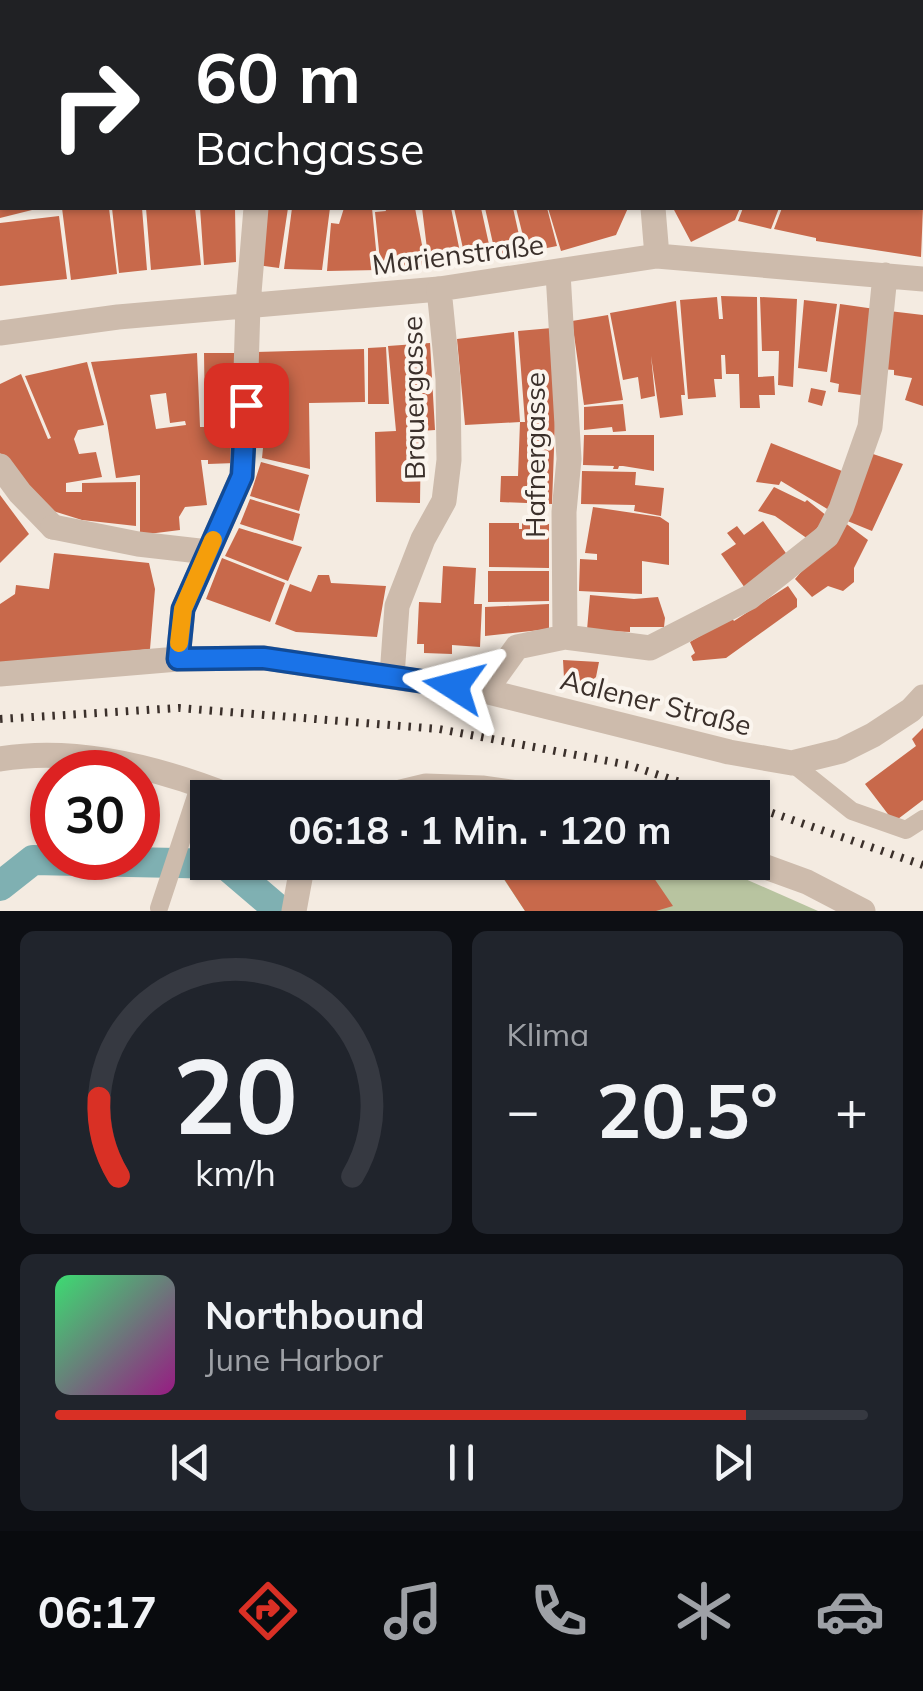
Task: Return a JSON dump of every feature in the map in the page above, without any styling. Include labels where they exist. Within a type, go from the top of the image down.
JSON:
[{"type":"street","points":[[178,659],[183,609],[242,476],[256,210]]},
{"type":"street","points":[[653,210],[657,256]]},
{"type":"street","name":"Marienstraße","points":[[0,332],[248,304],[439,289],[657,256],[923,279]]},
{"type":"street","name":"Hafnergasse","points":[[558,273],[569,459],[564,512],[564,637]]},
{"type":"street","points":[[486,691],[517,647],[564,637],[650,648],[750,597],[826,536],[841,509],[870,427],[885,276]]},
{"type":"street","name":"Brauergasse","points":[[392,676],[397,606],[422,539],[444,501],[449,460],[448,378],[439,289]]},
{"type":"street","points":[[0,466],[53,528],[208,552]]},
{"type":"street","name":"Aalener Straße","points":[[0,674],[178,659],[264,658],[486,691],[792,764],[857,743],[911,710],[923,697]]},
{"type":"street","points":[[0,759],[27,755],[115,762],[190,781]]},
{"type":"street","points":[[770,869],[807,882],[863,911]]},
{"type":"lane","points":[[792,764],[852,811],[906,830],[923,819]]},
{"type":"lane","points":[[159,908],[190,818]]},
{"type":"green space","points":[[504,880],[748,880],[818,911],[525,911]]},
{"type":"building","points":[[0,210],[32,210],[0,218]]},
{"type":"building","points":[[62,210],[109,210],[117,274],[71,280]]},
{"type":"building","points":[[112,210],[142,210],[147,270],[119,273]]},
{"type":"building","points":[[146,210],[195,210],[201,265],[151,270]]},
{"type":"building","points":[[200,210],[235,210],[236,262],[204,265]]},
{"type":"building","points":[[265,210],[288,210],[279,268],[257,265]]},
{"type":"building","points":[[292,210],[330,210],[322,270],[284,269]]},
{"type":"building","points":[[343,210],[372,210],[378,270],[327,271],[331,223],[339,224]]},
{"type":"building","points":[[415,210],[426,266],[381,270],[375,212]]},
{"type":"building","points":[[422,210],[451,210],[462,262],[429,265]]},
{"type":"building","points":[[454,210],[481,210],[492,258],[466,262]]},
{"type":"building","points":[[485,210],[513,210],[523,253],[496,257]]},
{"type":"building","points":[[516,210],[548,210],[557,246],[527,252]]},
{"type":"building","points":[[549,210],[627,210],[616,235],[561,251]]},
{"type":"building","points":[[674,210],[739,210],[735,220],[691,242]]},
{"type":"building","points":[[742,210],[778,210],[771,229],[738,221]]},
{"type":"building","points":[[781,210],[923,210],[921,257],[816,241],[774,229]]},
{"type":"building","points":[[59,216],[67,279],[0,286],[0,223]]},
{"type":"building","points":[[721,296],[757,297],[758,377],[774,376],[775,395],[759,395],[760,408],[740,408],[739,374],[726,374],[725,355],[721,355],[722,379],[714,379],[716,397],[688,399],[680,300],[717,297],[719,319],[723,319]]},
{"type":"building","points":[[760,297],[797,299],[793,387],[778,385],[779,351],[762,351]]},
{"type":"building","points":[[804,300],[837,304],[827,372],[798,368]]},
{"type":"building","points":[[676,301],[685,395],[681,395],[683,415],[660,418],[651,356],[655,396],[641,399],[638,377],[623,380],[610,313]]},
{"type":"building","points":[[840,304],[875,309],[861,395],[838,392],[839,384],[830,382]]},
{"type":"building","points":[[889,311],[923,315],[923,406],[905,400],[912,378],[881,369]]},
{"type":"building","points":[[608,315],[623,400],[584,405],[572,321]]},
{"type":"building","points":[[552,328],[552,504],[500,502],[501,476],[518,476],[520,422],[525,422],[518,331]]},
{"type":"building","points":[[514,332],[520,422],[465,425],[457,339]]},
{"type":"building","points":[[430,343],[435,430],[421,431],[420,503],[376,502],[375,432],[396,431],[388,346]]},
{"type":"building","points":[[386,347],[389,404],[368,404],[368,348]]},
{"type":"building","points":[[364,349],[365,402],[309,403],[310,469],[262,458],[267,408],[257,409],[256,352]]},
{"type":"building","points":[[197,353],[200,427],[205,427],[204,353],[236,353],[235,463],[208,464],[208,460],[201,460],[207,505],[185,507],[179,517],[180,530],[140,535],[140,475],[116,478],[107,422],[91,362]],"holes":[[[166,393],[170,423],[185,421],[186,425],[156,429],[150,395]]]},
{"type":"building","points":[[87,362],[104,425],[78,430],[74,439],[79,454],[96,452],[102,477],[66,483],[66,492],[82,492],[82,483],[136,482],[136,526],[82,520],[50,510],[15,478],[0,453],[0,384],[21,374],[48,439],[51,438],[25,376]]},
{"type":"building","points":[[811,388],[826,391],[822,406],[808,402]]},
{"type":"building","points":[[623,404],[626,431],[613,432],[612,427],[584,430],[584,407]]},
{"type":"building","points":[[584,435],[654,435],[654,471],[583,465]]},
{"type":"building","points":[[771,443],[842,471],[829,510],[781,481],[779,485],[756,482]]},
{"type":"building","points":[[870,453],[903,464],[872,531],[845,520]]},
{"type":"building","points":[[261,462],[309,475],[299,511],[250,496]]},
{"type":"building","points":[[582,471],[636,472],[635,485],[664,488],[661,516],[634,511],[635,505],[581,504]]},
{"type":"building","points":[[774,487],[807,500],[827,516],[808,539],[775,516],[758,511]]},
{"type":"building","points":[[0,495],[29,534],[0,563]]},
{"type":"building","points":[[250,499],[300,514],[293,541],[240,524]]},
{"type":"building","points":[[593,507],[660,517],[669,523],[669,565],[642,561],[642,594],[579,591],[580,559],[597,560],[597,554],[585,553]]},
{"type":"building","points":[[763,521],[788,556],[745,588],[721,554],[736,544],[727,533],[737,526],[744,535]]},
{"type":"building","points":[[844,522],[868,540],[854,568],[854,582],[843,591],[828,586],[812,597],[795,579]]},
{"type":"building","points":[[489,523],[519,523],[519,529],[522,523],[549,524],[549,568],[489,567]]},
{"type":"building","points":[[239,528],[302,547],[288,581],[225,556]]},
{"type":"building","points":[[54,553],[149,563],[155,589],[150,649],[0,664],[0,604],[15,594],[16,585],[49,589]]},
{"type":"building","points":[[222,558],[285,583],[270,622],[206,599]]},
{"type":"building","points":[[443,566],[476,568],[474,604],[482,604],[480,647],[452,645],[452,654],[424,653],[424,644],[417,644],[419,602],[441,603]]},
{"type":"building","points":[[488,571],[549,571],[549,601],[488,602]]},
{"type":"building","points":[[318,575],[329,575],[331,583],[386,586],[377,637],[296,632],[275,624],[290,584],[311,592]]},
{"type":"building","points":[[788,586],[797,599],[797,607],[726,658],[693,661],[691,656],[695,653],[690,642],[731,617],[734,621]]},
{"type":"building","points":[[590,595],[658,597],[664,627],[630,627],[630,632],[587,630]]},
{"type":"building","points":[[549,604],[549,629],[485,636],[485,607]]},
{"type":"building","points":[[563,660],[599,662],[596,677],[586,686],[573,686],[564,678]]},
{"type":"building","points":[[923,728],[923,800],[894,822],[865,784],[916,746],[912,739]]},
{"type":"building","points":[[505,880],[655,880],[673,906],[656,911],[525,911]]},
{"type":"waterway","points":[[0,886],[33,860],[225,864],[280,911]]},
{"type":"railway","points":[[0,719],[179,708],[439,729],[629,765],[674,780]]},
{"type":"railway","points":[[770,812],[923,865]]},
{"type":"slow traffic","points":[[179,643],[183,609],[213,540]]},
{"type":"route","points":[[246,405],[242,476],[183,609],[178,659],[264,658],[454,686]]}]
